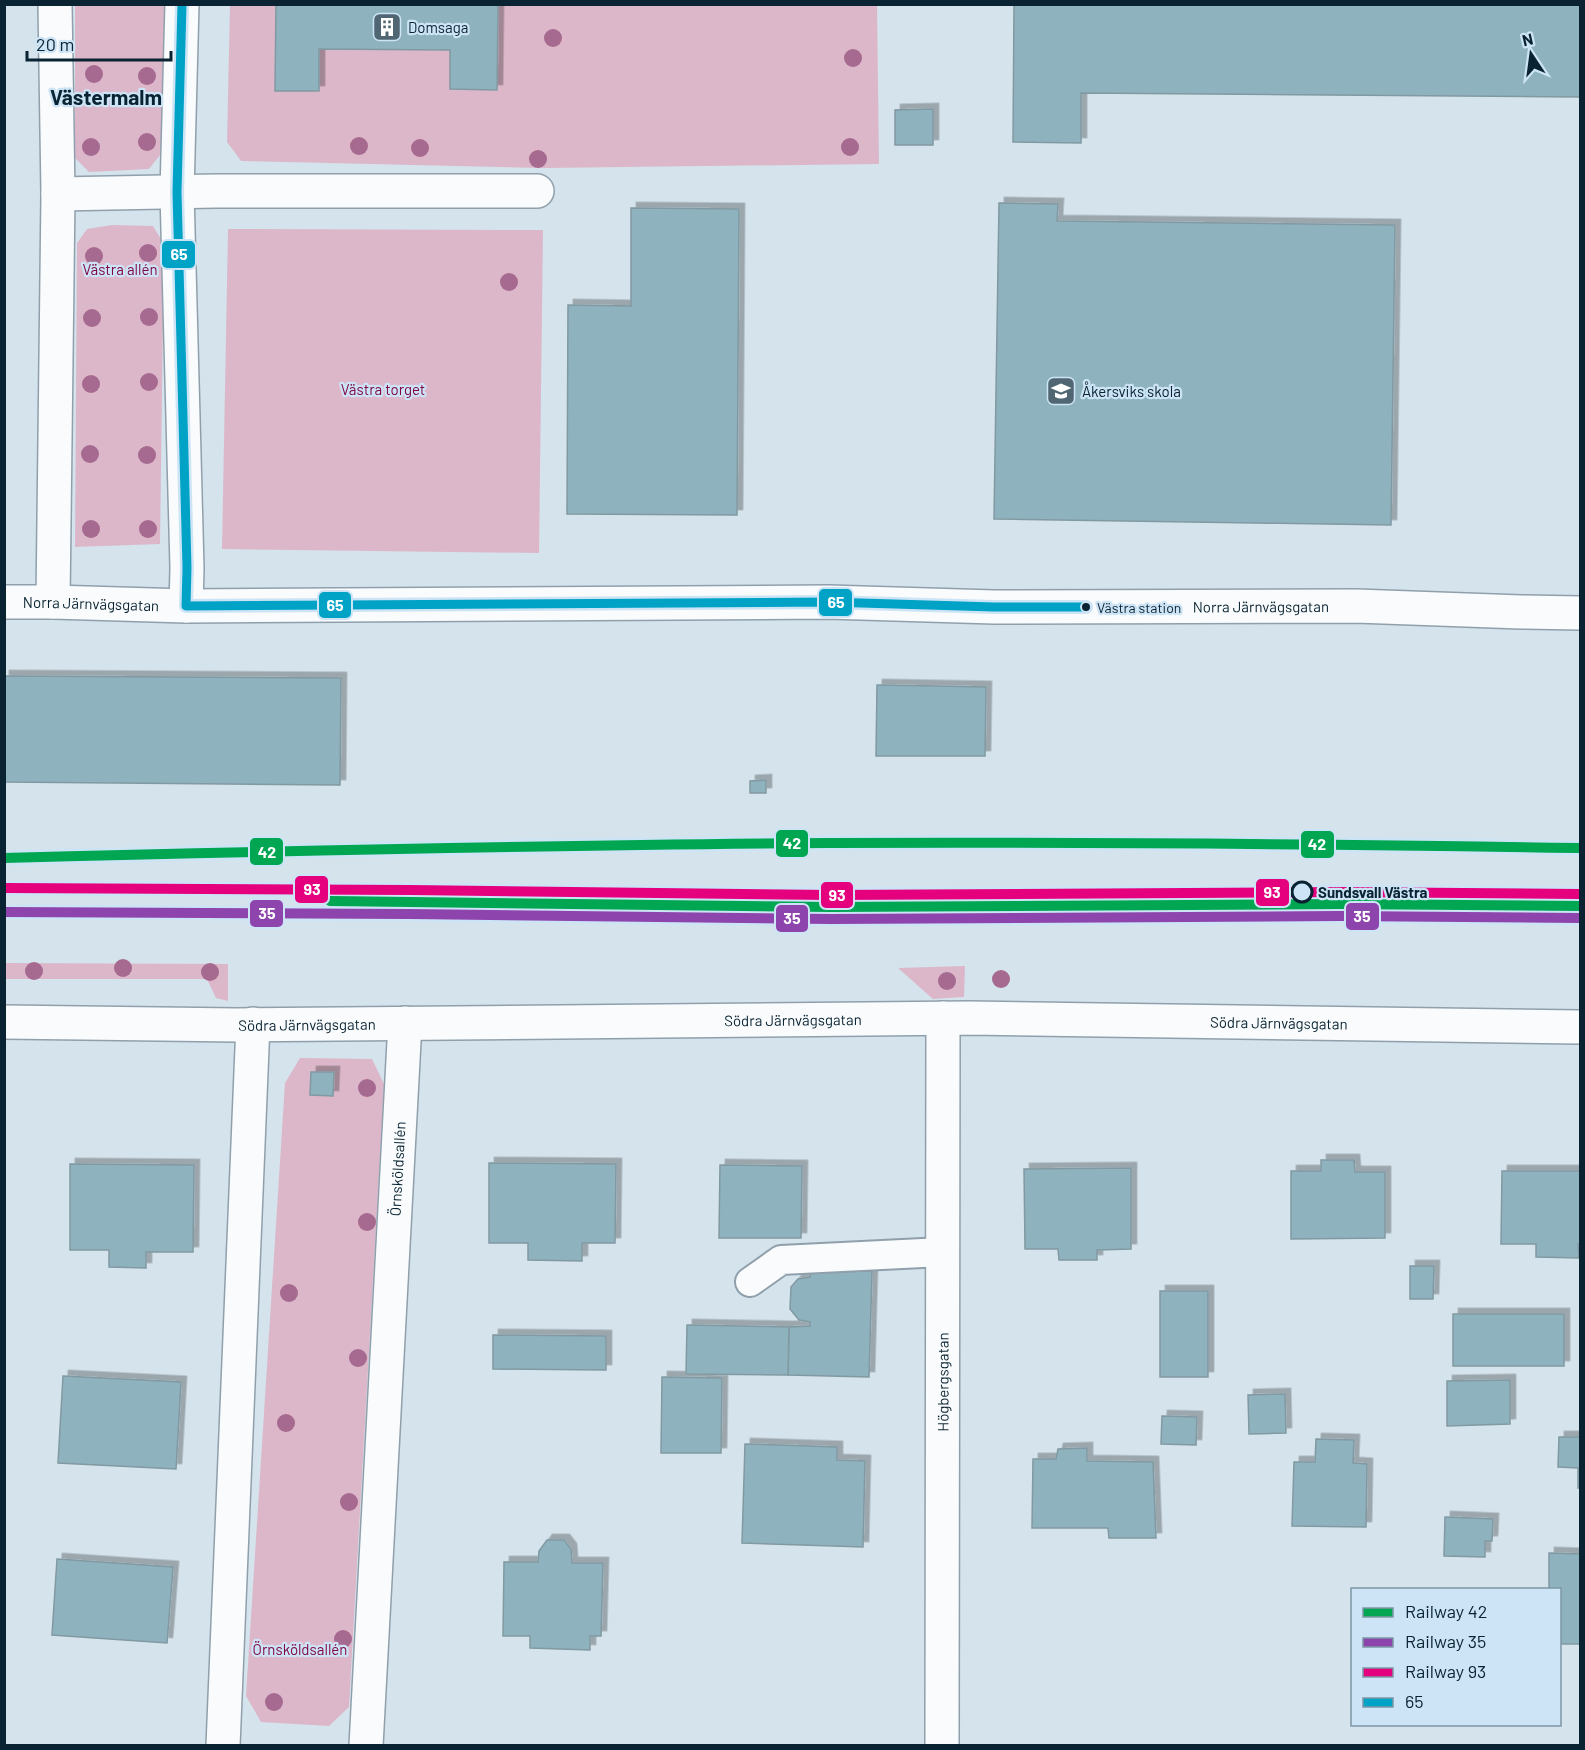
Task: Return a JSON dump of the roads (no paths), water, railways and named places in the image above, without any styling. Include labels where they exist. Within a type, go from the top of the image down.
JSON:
[{"type":"street","points":[[53,602],[58,194],[56,4]]},
{"type":"street","points":[[182,4],[177,192],[187,568],[186,606]]},
{"type":"street","points":[[58,194],[537,191]]},
{"type":"street","name":"Norra Järnvägsgatan","points":[[4,602],[186,606],[828,602],[994,607],[1356,606],[1581,613]]},
{"type":"street","name":"Södra Järnvägsgatan","points":[[4,1022],[253,1024],[943,1018],[1581,1027]]},
{"type":"street","name":"Högbergsgatan","points":[[942,1746],[943,1018]]},
{"type":"street","name":"Örnsköldsallén","points":[[366,1746],[405,1023]]},
{"type":"street","points":[[223,1746],[253,1024]]},
{"type":"lane","points":[[750,1282],[781,1260],[943,1252]]},
{"type":"rail line","name":"42","points":[[4,858],[828,843],[1580,848]]},
{"type":"rail line","name":"93","points":[[4,888],[831,895],[1339,892],[1580,894]]},
{"type":"rail line","name":"42","points":[[330,901],[831,907],[1339,904],[1580,906]]},
{"type":"rail line","name":"35","points":[[4,912],[831,919],[1339,916],[1580,918]]},
{"type":"place","name":"Domsaga","points":[[387,27]]},
{"type":"place","name":"Åkersviks skola","points":[[1061,391]]},
{"type":"place","name":"Västra station","points":[[1086,607]]},
{"type":"place","name":"Sundsvall Västra","points":[[1302,892]]},
{"type":"district","name":"Västermalm","points":[[106,96]]},
{"type":"park label","name":"Västra allén","points":[[120,269]]},
{"type":"park label","name":"Västra torget","points":[[383,389]]}]
